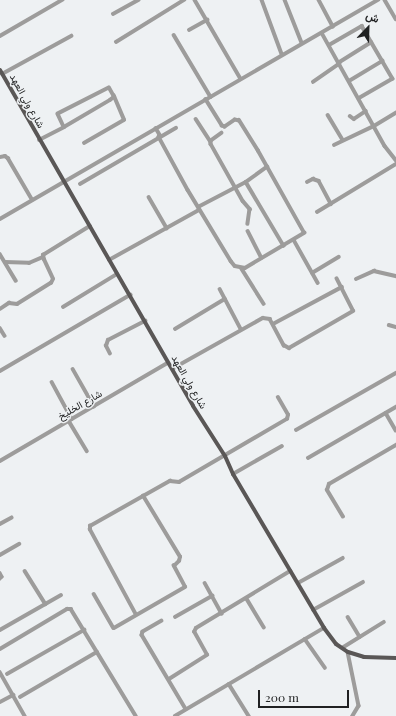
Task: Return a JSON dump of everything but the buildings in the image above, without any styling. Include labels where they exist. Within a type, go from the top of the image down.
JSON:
[{"type":"main road","name":"شارع ولي العهد","points":[[1,72],[168,363],[225,456],[324,628],[336,644],[348,652],[364,657],[396,658]]},
{"type":"street","points":[[0,36],[62,0]]},
{"type":"street","points":[[113,14],[138,0]]},
{"type":"street","points":[[116,42],[184,0]]},
{"type":"street","points":[[195,0],[242,79]]},
{"type":"street","points":[[263,0],[282,54]]},
{"type":"street","points":[[285,0],[302,43]]},
{"type":"street","points":[[319,0],[333,26]]},
{"type":"street","points":[[0,218],[63,180],[212,97],[282,54],[322,33],[373,1],[378,0]]},
{"type":"street","points":[[385,0],[396,19]]},
{"type":"street","points":[[189,30],[207,20]]},
{"type":"street","points":[[329,45],[361,26],[382,61],[392,81],[359,99]]},
{"type":"street","points":[[322,33],[374,126],[396,160]]},
{"type":"street","points":[[1,72],[71,36]]},
{"type":"street","points":[[174,36],[212,97]]},
{"type":"street","points":[[313,82],[371,42]]},
{"type":"street","points":[[349,81],[382,61]]},
{"type":"street","points":[[64,127],[58,114],[106,88],[109,88],[124,120],[84,143]]},
{"type":"street","points":[[39,140],[114,98],[112,93]]},
{"type":"street","points":[[206,100],[222,126],[224,127],[235,120],[239,121],[304,233],[242,269]]},
{"type":"street","points":[[350,116],[354,119],[366,111]]},
{"type":"street","points":[[334,145],[374,126],[396,113]]},
{"type":"street","points":[[328,115],[343,140]]},
{"type":"street","points":[[196,119],[211,142],[235,187],[250,209],[248,224]]},
{"type":"street","points":[[156,128],[160,135],[159,137],[199,209],[231,262],[235,266],[242,269],[264,304]]},
{"type":"street","points":[[80,184],[176,128]]},
{"type":"street","points":[[211,142],[222,134]]},
{"type":"street","points":[[0,157],[5,156],[8,158],[32,199]]},
{"type":"street","points":[[318,212],[396,164]]},
{"type":"street","points":[[109,260],[246,182],[267,167]]},
{"type":"street","points":[[307,182],[313,179],[319,181],[331,204]]},
{"type":"street","points":[[246,182],[284,246]]},
{"type":"street","points":[[150,198],[167,228]]},
{"type":"street","points":[[5,262],[29,263],[43,257],[44,253],[90,226]]},
{"type":"street","points":[[248,231],[262,258]]},
{"type":"street","points":[[294,240],[318,283]]},
{"type":"street","points":[[0,254],[16,280]]},
{"type":"street","points":[[0,309],[9,303],[17,304],[53,282],[43,257]]},
{"type":"street","points":[[312,272],[340,258]]},
{"type":"street","points":[[356,279],[374,270],[396,276]]},
{"type":"street","points":[[63,307],[117,274]]},
{"type":"street","points":[[172,369],[263,318],[270,320],[284,345],[289,348],[352,313],[354,309],[337,279]]},
{"type":"street","points":[[273,324],[342,287]]},
{"type":"street","points":[[220,289],[242,329]]},
{"type":"street","points":[[0,371],[130,295]]},
{"type":"street","points":[[175,329],[225,299]]},
{"type":"street","points":[[110,354],[106,346],[108,340],[145,321]]},
{"type":"street","points":[[389,324],[396,327]]},
{"type":"street","points":[[0,328],[5,336]]},
{"type":"street","name":"شارع الخليخ","points":[[0,461],[168,363]]},
{"type":"street","points":[[73,369],[94,406]]},
{"type":"street","points":[[296,430],[396,373]]},
{"type":"street","points":[[52,382],[86,451]]},
{"type":"street","points":[[136,615],[90,527],[170,481],[179,482],[287,419],[288,415],[278,398]]},
{"type":"street","points":[[308,458],[396,407]]},
{"type":"street","points":[[386,413],[396,430]]},
{"type":"street","points":[[343,517],[327,490],[329,484],[396,445]]},
{"type":"street","points":[[234,474],[282,446]]},
{"type":"street","points":[[94,594],[114,628],[185,586],[174,566],[179,561],[180,557],[142,496]]},
{"type":"street","points":[[0,524],[11,518]]},
{"type":"street","points":[[0,555],[19,544]]},
{"type":"street","points":[[298,583],[343,558]]},
{"type":"street","points":[[25,571],[46,604]]},
{"type":"street","points":[[169,679],[207,655],[194,632],[195,630],[290,571]]},
{"type":"street","points":[[0,573],[2,577],[0,579]]},
{"type":"street","points":[[313,610],[363,582]]},
{"type":"street","points":[[205,584],[222,614]]},
{"type":"street","points":[[0,630],[62,595]]},
{"type":"street","points":[[175,617],[212,596]]},
{"type":"street","points":[[246,599],[264,627]]},
{"type":"street","points":[[0,649],[68,609],[72,610],[136,716]]},
{"type":"street","points":[[348,617],[360,637]]},
{"type":"street","points":[[162,621],[143,632],[142,635],[186,709]]},
{"type":"street","points":[[342,648],[384,622]]},
{"type":"street","points":[[174,716],[324,628]]},
{"type":"street","points":[[7,674],[84,630]]},
{"type":"street","points":[[305,639],[325,668]]},
{"type":"street","points":[[20,697],[97,652]]},
{"type":"street","points":[[348,652],[359,706],[353,716]]},
{"type":"street","points":[[0,672],[25,716]]},
{"type":"street","points":[[229,684],[249,716]]},
{"type":"street","points":[[0,702],[13,695]]}]
